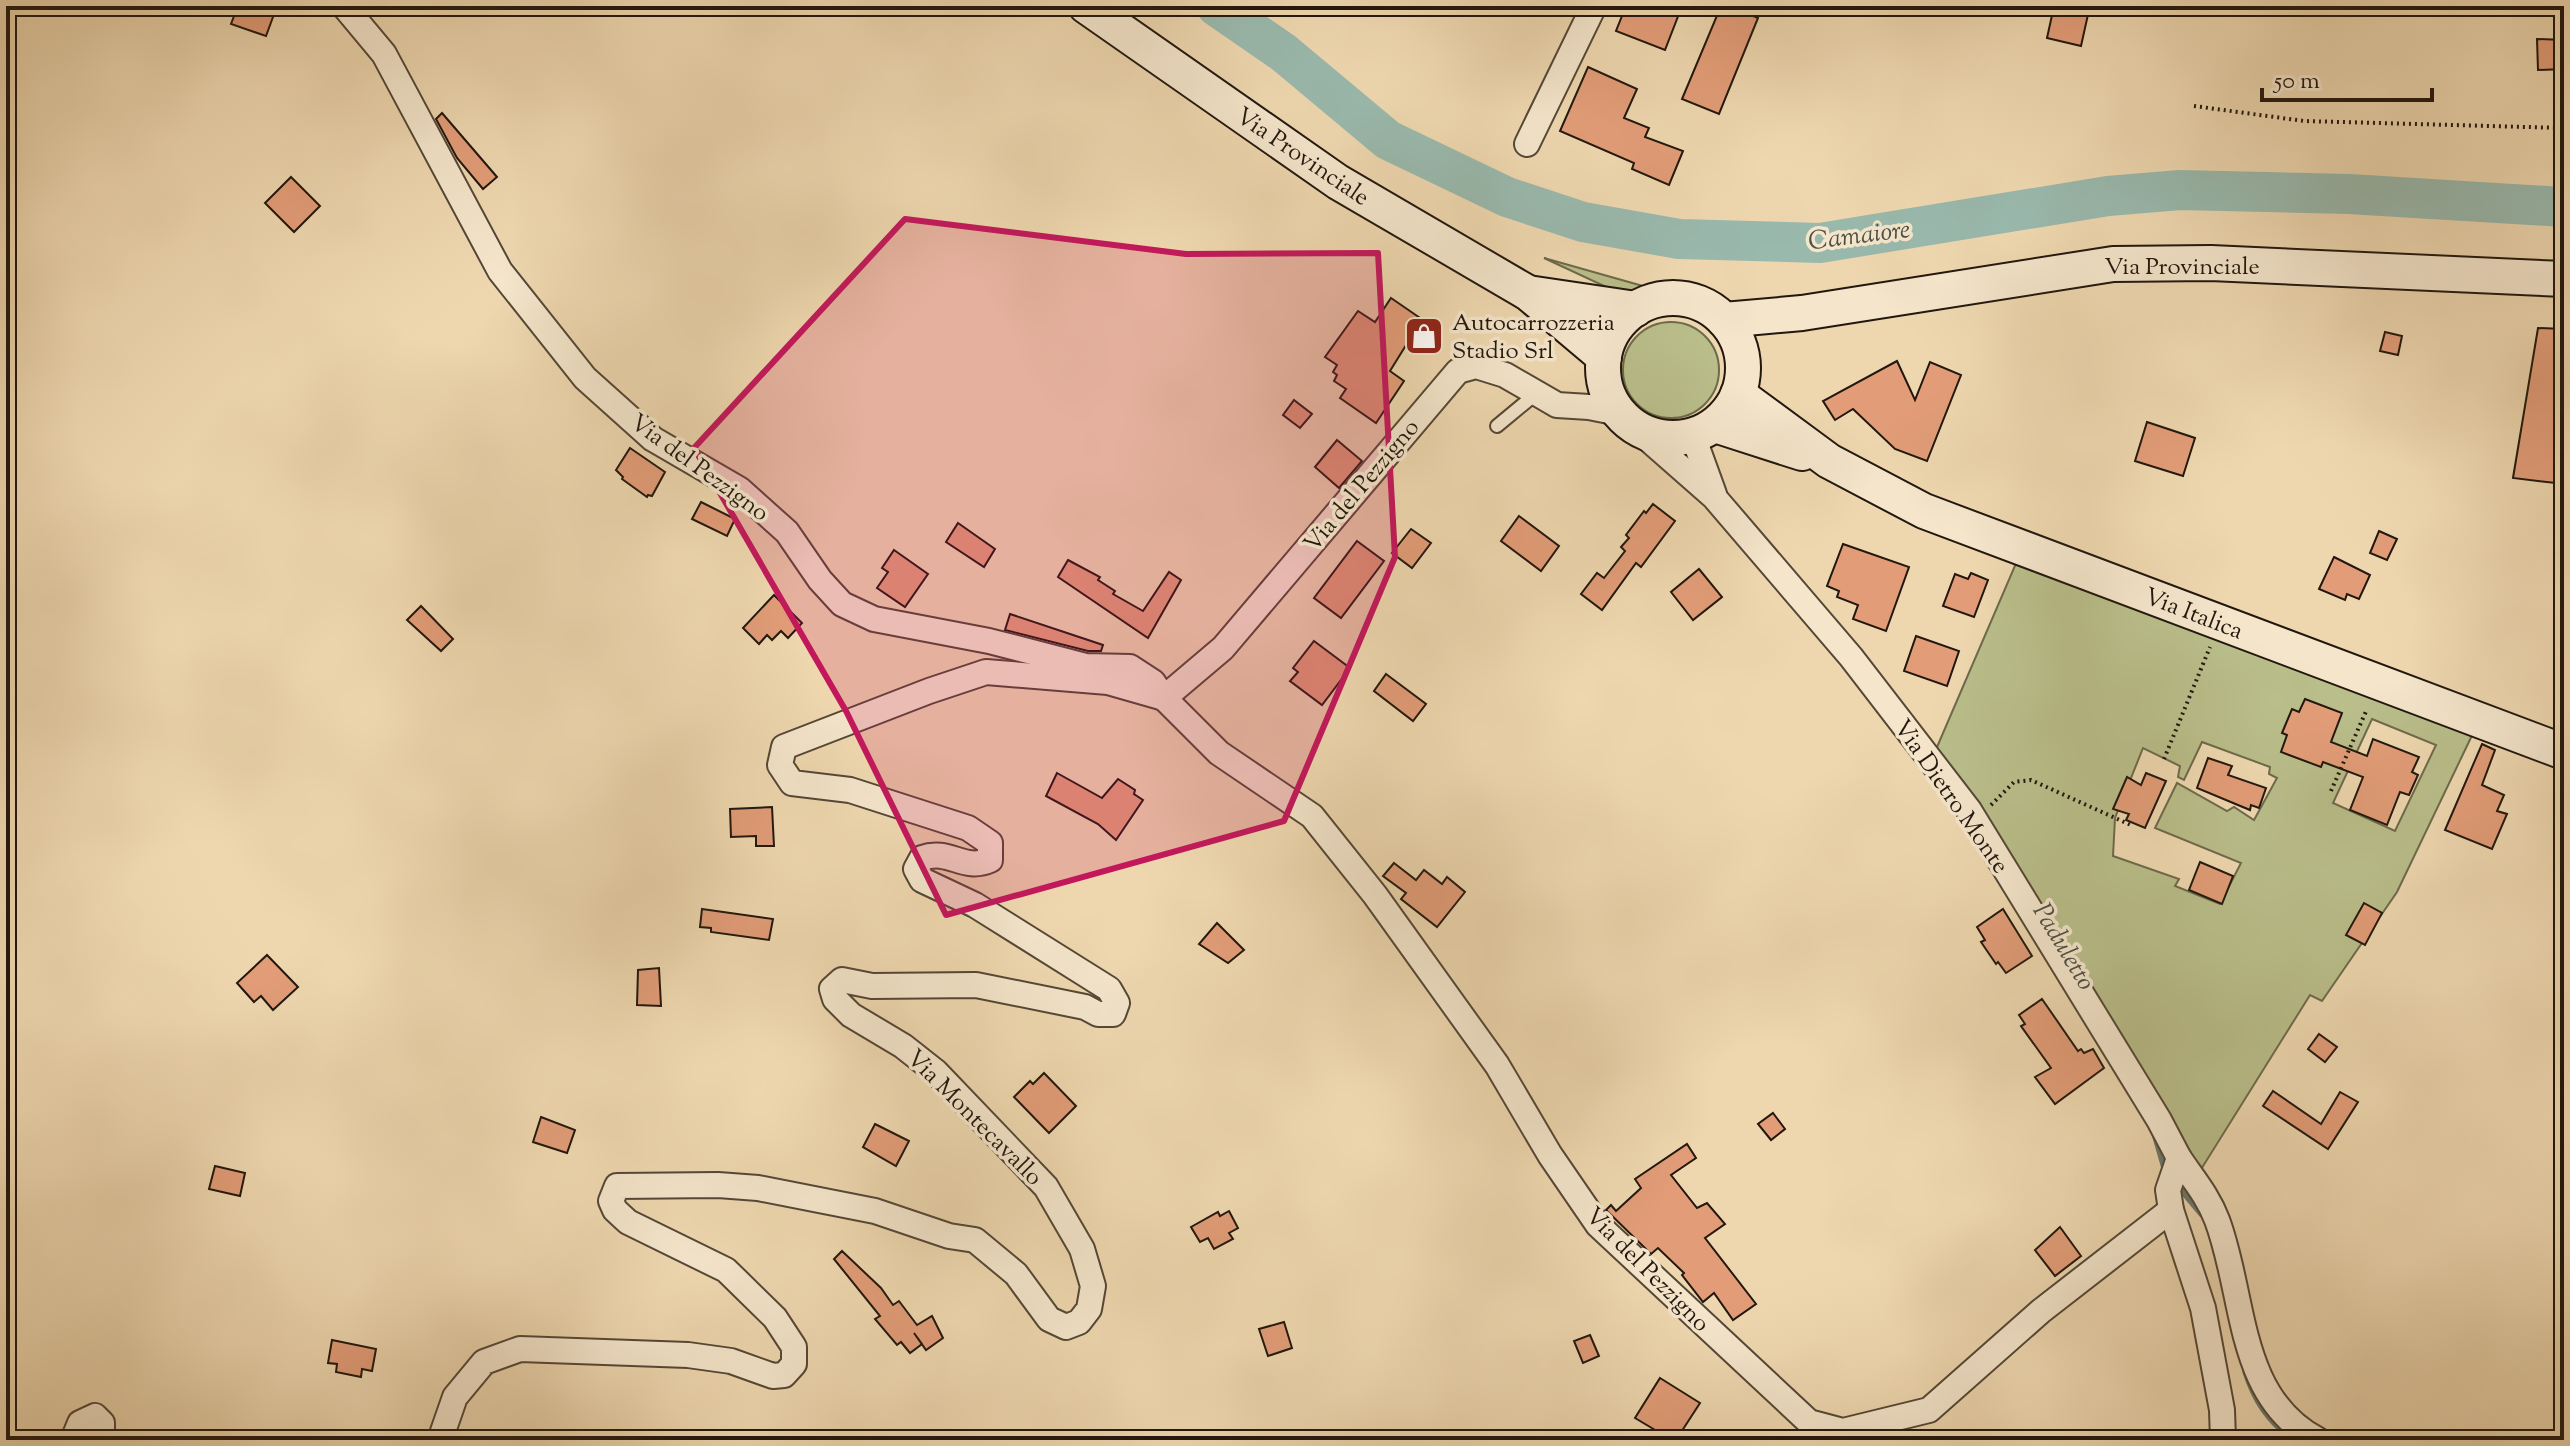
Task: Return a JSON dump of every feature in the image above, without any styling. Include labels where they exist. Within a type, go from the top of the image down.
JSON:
[{"type":"main road","name":"Via Provinciale","points":[[1086,6],[1338,182],[1528,293],[1604,357]]},
{"type":"main road","name":"Via Provinciale","points":[[1528,293],[1636,309],[1658,299],[1682,298],[1705,306],[1724,320],[1802,313],[2113,264],[2211,263],[2564,279]]},
{"type":"main road","points":[[1636,309],[1621,321],[1610,337],[1603,375],[1612,410],[1662,438],[1704,430],[1729,411],[1738,394],[1743,372],[1741,350],[1724,320]]},
{"type":"main road","name":"Via Provinciale","points":[[1741,350],[1802,313]]},
{"type":"main road","name":"Via Italica","points":[[1738,394],[1829,461],[1924,511],[2564,752]]},
{"type":"main road","name":"Via Italica","points":[[1704,430],[1829,461]]},
{"type":"street","name":"Via del Pezzigno","points":[[344,6],[384,54],[500,271],[585,378],[653,439],[739,489],[787,532],[820,580],[842,604],[874,619],[989,641],[1086,666],[1130,667],[1153,682],[1164,698],[1219,753],[1312,816],[1375,895],[1497,1065],[1550,1155],[1598,1225],[1809,1422],[1843,1431],[1929,1410],[2041,1311],[2174,1182]]},
{"type":"street","points":[[1527,144],[1594,6]]},
{"type":"street","name":"Via del Pezzigno","points":[[1164,698],[1223,648],[1458,371],[1476,366],[1505,375],[1557,405],[1612,410]]},
{"type":"street","name":"Via Dietro Monte","points":[[1612,410],[1714,497],[1851,657],[1976,821],[2159,1120],[2203,1308],[2222,1410],[2223,1440]]},
{"type":"street","name":"Via Dietro Monte","points":[[1704,430],[1714,497]]},
{"type":"street","name":"Via Montecavallo","points":[[440,1440],[455,1397],[484,1362],[520,1349],[688,1355],[731,1361],[773,1376],[784,1375],[794,1364],[794,1347],[775,1318],[726,1270],[628,1222],[615,1210],[611,1201],[617,1186],[718,1185],[758,1188],[875,1211],[949,1236],[975,1240],[1016,1274],[1049,1319],[1066,1327],[1079,1322],[1089,1309],[1093,1286],[1082,1249],[1046,1187],[936,1072],[903,1046],[851,1015],[835,999],[832,989],[842,980],[872,986],[976,985],[1085,1007],[1098,1014],[1113,1014],[1117,1003],[1109,989],[975,905],[922,880],[916,869],[922,858],[934,853],[978,866],[990,860],[990,843],[968,828],[850,790],[792,783],[780,765],[784,747],[986,672],[1108,682],[1164,698]]},
{"type":"street","points":[[2174,1182],[2200,1184],[2216,1219],[2230,1264],[2251,1358],[2268,1396],[2287,1419],[2318,1440]]},
{"type":"street","points":[[73,1440],[80,1423],[95,1416],[102,1423],[102,1440]]},
{"type":"lane","points":[[1497,426],[1538,392]]},
{"type":"path","points":[[2194,106],[2304,121],[2564,128]]},
{"type":"path","points":[[2164,759],[2220,623]]},
{"type":"path","points":[[2331,791],[2379,683]]},
{"type":"path","points":[[1976,821],[2014,782],[2031,780],[2133,826]]},
{"type":"highlighted area","points":[[905,219],[1186,254],[1378,253],[1395,557],[1284,821],[946,915],[846,711],[694,448]]},
{"type":"green space","points":[[1544,258],[1657,290],[1634,300]]},
{"type":"green space","points":[[1671,322],[1689,326],[1705,336],[1715,352],[1719,370],[1715,388],[1705,404],[1689,414],[1671,418],[1653,414],[1637,404],[1627,388],[1623,370],[1627,352],[1637,336],[1653,326]]},
{"type":"green space","points":[[2020,554],[2477,725],[2397,892],[2322,1001],[2310,995],[2200,1171],[1931,761]],"holes":[[[2372,719],[2436,745],[2395,831],[2333,803]],[[2202,742],[2270,767],[2269,774],[2277,778],[2254,820],[2234,807],[2227,811],[2177,783],[2155,828],[2241,863],[2220,904],[2175,886],[2179,879],[2113,856],[2115,818],[2143,748],[2180,766],[2178,777],[2184,780]]]},
{"type":"building","points":[[238,6],[277,6],[266,36],[231,24]]},
{"type":"building","points":[[1626,6],[1642,12],[1645,6],[1682,6],[1665,50],[1616,31]]},
{"type":"building","points":[[1721,6],[1730,6],[1758,18],[1719,114],[1682,99]]},
{"type":"building","points":[[2054,6],[2089,10],[2081,46],[2047,38]]},
{"type":"building","points":[[2537,39],[2564,40],[2564,69],[2538,70]]},
{"type":"building","points":[[1588,67],[1637,89],[1624,118],[1649,128],[1645,137],[1683,151],[1669,185],[1632,169],[1634,163],[1560,131]]},
{"type":"building","points":[[442,113],[497,177],[483,189],[457,158],[436,119]]},
{"type":"building","points":[[291,177],[320,206],[294,232],[265,203]]},
{"type":"building","points":[[1391,298],[1439,331],[1424,353],[1408,342],[1390,371],[1404,381],[1376,423],[1340,398],[1346,389],[1334,381],[1337,375],[1333,372],[1337,365],[1325,357],[1358,311],[1375,322]]},
{"type":"building","points":[[2538,328],[2564,329],[2564,484],[2513,478]]},
{"type":"building","points":[[2385,332],[2402,336],[2398,355],[2380,351]]},
{"type":"building","points":[[1897,361],[1915,400],[1930,362],[1961,375],[1927,461],[1895,449],[1853,409],[1835,420],[1823,401]]},
{"type":"building","points":[[1294,400],[1312,414],[1300,428],[1283,415]]},
{"type":"building","points":[[2147,422],[2195,438],[2183,476],[2135,461]]},
{"type":"building","points":[[1337,440],[1362,461],[1339,488],[1315,467]]},
{"type":"building","points":[[630,448],[665,472],[652,496],[647,497],[622,479],[616,470]]},
{"type":"building","points":[[701,502],[735,519],[727,536],[692,519]]},
{"type":"building","points":[[1653,504],[1675,521],[1641,567],[1636,563],[1602,610],[1581,594],[1597,573],[1604,578],[1625,551],[1621,547],[1629,538],[1626,535]]},
{"type":"building","points":[[1519,516],[1559,546],[1541,571],[1501,541]]},
{"type":"building","points":[[958,523],[995,549],[984,567],[946,542]]},
{"type":"building","points":[[1411,529],[1431,543],[1412,568],[1392,553]]},
{"type":"building","points":[[2379,531],[2397,539],[2387,560],[2370,553]]},
{"type":"building","points":[[1357,541],[1384,561],[1341,618],[1314,598]]},
{"type":"building","points":[[1843,544],[1909,567],[1886,631],[1853,619],[1858,605],[1837,597],[1839,591],[1827,586]]},
{"type":"building","points":[[894,550],[928,574],[905,607],[877,588],[888,572],[882,568]]},
{"type":"building","points":[[2334,557],[2370,575],[2359,599],[2347,594],[2345,600],[2319,589]]},
{"type":"building","points":[[1068,560],[1100,577],[1098,580],[1115,591],[1113,594],[1143,611],[1169,572],[1181,580],[1148,638],[1058,577]]},
{"type":"building","points":[[1699,569],[1722,597],[1693,620],[1671,592]]},
{"type":"building","points":[[1971,573],[1988,580],[1974,617],[1943,606],[1955,574],[1968,579]]},
{"type":"building","points":[[774,595],[802,623],[788,638],[781,631],[772,640],[767,635],[759,644],[743,628]]},
{"type":"building","points":[[421,606],[453,639],[441,651],[407,620]]},
{"type":"building","points":[[1010,614],[1103,645],[1101,651],[1088,651],[1005,630]]},
{"type":"building","points":[[1916,636],[1959,651],[1947,686],[1904,671]]},
{"type":"building","points":[[1314,641],[1350,668],[1322,705],[1290,681],[1298,672],[1293,668]]},
{"type":"building","points":[[1386,674],[1426,704],[1413,721],[1374,691]]},
{"type":"building","points":[[2305,699],[2342,713],[2331,742],[2367,756],[2373,739],[2419,757],[2412,772],[2418,775],[2409,795],[2400,792],[2387,825],[2350,810],[2363,777],[2323,762],[2321,767],[2281,752],[2287,735],[2282,733],[2292,709],[2299,712]]},
{"type":"building","points":[[2482,744],[2495,750],[2482,785],[2504,795],[2497,811],[2507,814],[2492,849],[2445,830]]},
{"type":"building","points":[[2208,758],[2232,766],[2228,775],[2266,788],[2259,808],[2251,805],[2250,810],[2197,788]]},
{"type":"building","points":[[1057,773],[1102,798],[1118,779],[1135,790],[1134,794],[1143,800],[1116,840],[1098,824],[1046,796]]},
{"type":"building","points":[[2146,773],[2166,781],[2145,828],[2126,820],[2129,814],[2113,809],[2127,777],[2141,785]]},
{"type":"building","points":[[772,807],[774,846],[756,846],[756,836],[731,837],[730,809]]},
{"type":"building","points":[[2200,862],[2233,876],[2222,904],[2189,890]]},
{"type":"building","points":[[1394,863],[1416,880],[1424,870],[1442,884],[1447,877],[1465,892],[1437,927],[1401,899],[1406,893],[1383,876]]},
{"type":"building","points":[[2364,903],[2382,913],[2365,945],[2346,935]]},
{"type":"building","points":[[702,909],[773,919],[769,940],[711,932],[711,928],[700,927]]},
{"type":"building","points":[[2003,909],[2032,956],[2006,973],[1981,942],[1985,940],[1977,927]]},
{"type":"building","points":[[1217,923],[1244,950],[1228,963],[1199,944]]},
{"type":"building","points":[[267,955],[298,987],[273,1010],[261,996],[254,1002],[237,983]]},
{"type":"building","points":[[659,968],[661,1006],[637,1005],[638,970]]},
{"type":"building","points":[[2042,999],[2078,1051],[2081,1049],[2084,1053],[2093,1049],[2104,1068],[2055,1104],[2035,1077],[2051,1068],[2021,1026],[2025,1024],[2019,1015]]},
{"type":"building","points":[[2319,1034],[2337,1047],[2325,1062],[2308,1049]]},
{"type":"building","points":[[1044,1073],[1076,1106],[1049,1133],[1014,1097],[1030,1081],[1033,1084]]},
{"type":"building","points":[[2273,1091],[2321,1124],[2340,1092],[2358,1102],[2328,1149],[2263,1106]]},
{"type":"building","points":[[1773,1113],[1785,1129],[1771,1140],[1758,1124]]},
{"type":"building","points":[[541,1117],[575,1130],[567,1153],[533,1142]]},
{"type":"building","points":[[875,1124],[909,1141],[896,1166],[863,1147]]},
{"type":"building","points":[[1687,1144],[1696,1158],[1671,1175],[1697,1208],[1707,1203],[1725,1224],[1705,1238],[1756,1304],[1733,1320],[1714,1293],[1703,1302],[1682,1275],[1684,1273],[1658,1248],[1651,1254],[1606,1210],[1611,1205],[1616,1211],[1641,1188],[1635,1179]]},
{"type":"building","points":[[215,1166],[245,1173],[240,1196],[209,1189]]},
{"type":"building","points":[[1229,1211],[1238,1228],[1229,1233],[1233,1239],[1214,1249],[1208,1238],[1200,1242],[1191,1227],[1218,1212],[1220,1216]]},
{"type":"building","points":[[2060,1227],[2081,1256],[2055,1276],[2035,1250]]},
{"type":"building","points":[[842,1251],[881,1288],[893,1305],[899,1301],[917,1325],[932,1316],[943,1338],[926,1350],[922,1344],[910,1353],[901,1342],[897,1345],[875,1319],[880,1316],[834,1259]]},
{"type":"building","points":[[1284,1322],[1292,1348],[1268,1356],[1259,1329]]},
{"type":"building","points":[[1590,1335],[1599,1356],[1583,1363],[1574,1341]]},
{"type":"building","points":[[332,1340],[376,1349],[372,1371],[362,1369],[361,1377],[336,1372],[337,1364],[328,1363]]},
{"type":"building","points":[[1660,1378],[1700,1403],[1676,1440],[1635,1418]]},
{"type":"waterway","name":"Camaiore","points":[[1216,6],[1284,53],[1388,140],[1507,197],[1583,222],[1679,239],[1820,243],[2108,196],[2180,190],[2349,194],[2564,207]]},
{"type":"waterway","name":"Paduletto","points":[[2155,1134],[2166,1172]]},
{"type":"waterway","name":"Paduletto","points":[[2177,1184],[2202,1214]]},
{"type":"waterway","name":"Paduletto","points":[[2246,1372],[2265,1411],[2278,1427],[2296,1440]]},
{"type":"place","name":"Autocarrozzeria Stadio Srl","points":[[1424,336]]}]
